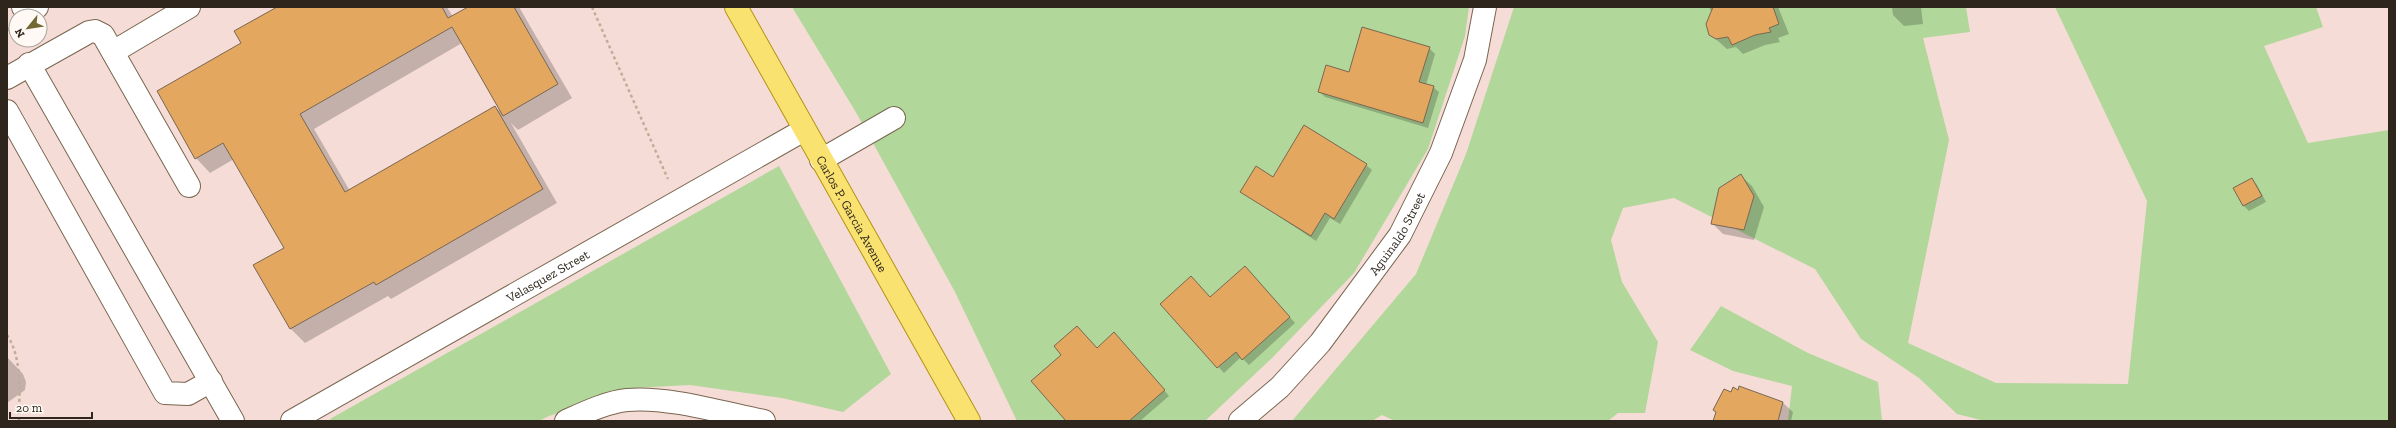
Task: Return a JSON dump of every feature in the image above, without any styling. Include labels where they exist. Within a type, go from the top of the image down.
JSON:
[{"type":"main road","name":"Carlos P. Garcia Avenue","points":[[736,7],[969,421]]},
{"type":"street","points":[[23,7],[36,7]]},
{"type":"street","points":[[113,52],[189,7]]},
{"type":"street","name":"Aguinaldo Street","points":[[1240,421],[1280,387],[1320,343],[1400,235],[1443,146],[1475,60],[1485,7]]},
{"type":"street","points":[[7,78],[29,64],[96,30],[102,35],[113,52],[189,186]]},
{"type":"street","points":[[29,64],[233,421]]},
{"type":"street","points":[[7,111],[165,393],[188,394],[211,381]]},
{"type":"street","points":[[821,160],[894,118]]},
{"type":"street","name":"Velasquez Street","points":[[292,421],[804,130]]},
{"type":"street","points":[[566,421],[585,413],[627,400],[674,403],[764,421]]},
{"type":"path","points":[[592,7],[678,201]]},
{"type":"path","points":[[7,335],[10,340],[19,375],[19,421]]},
{"type":"shaded area","points":[[7,7],[2389,7],[2389,421],[7,421]]},
{"type":"green space","points":[[792,7],[1469,7],[1465,36],[1428,149],[1354,273],[1272,358],[1205,421],[1017,421],[955,292],[857,114]]},
{"type":"green space","points":[[1514,7],[1966,7],[1970,32],[1923,38],[1949,140],[1908,343],[1996,383],[2128,384],[2147,201],[2055,7],[2316,7],[2323,27],[2264,46],[2308,143],[2389,130],[2389,421],[1985,421],[1957,414],[1919,378],[1861,339],[1815,269],[1674,198],[1623,208],[1611,240],[1622,282],[1658,342],[1645,413],[1618,413],[1608,421],[1395,421],[1382,415],[1372,421],[1292,421],[1416,274],[1466,154]]},
{"type":"green space","points":[[779,166],[891,374],[843,412],[782,398],[690,385],[634,388],[549,416],[539,421],[333,421],[330,419]]},
{"type":"green space","points":[[1721,306],[1808,353],[1878,382],[1882,421],[1788,421],[1792,386],[1733,371],[1690,350]]},
{"type":"building","points":[[277,7],[442,7],[448,18],[468,7],[514,7],[558,84],[503,116],[452,27],[300,114],[345,192],[495,106],[543,189],[376,285],[374,282],[290,329],[253,265],[284,248],[223,143],[195,159],[157,91],[241,43],[234,31]]},
{"type":"building","points":[[1713,7],[1773,7],[1779,24],[1769,28],[1771,32],[1755,35],[1732,45],[1728,37],[1716,39],[1709,35],[1706,24]]},
{"type":"building","points":[[1362,27],[1430,47],[1419,82],[1434,86],[1423,123],[1318,92],[1326,65],[1349,72]]},
{"type":"building","points":[[1304,125],[1367,164],[1334,219],[1325,213],[1311,236],[1240,192],[1256,166],[1273,177]]},
{"type":"building","points":[[1741,174],[1754,196],[1744,230],[1711,224],[1719,188]]},
{"type":"building","points":[[2252,178],[2262,196],[2243,206],[2233,188]]},
{"type":"building","points":[[1245,266],[1290,317],[1242,360],[1236,352],[1217,368],[1160,304],[1191,276],[1210,297]]},
{"type":"building","points":[[1077,326],[1097,348],[1114,332],[1165,390],[1129,421],[1066,421],[1031,381],[1061,355],[1054,346]]},
{"type":"building","points":[[1739,386],[1783,402],[1778,421],[1713,421],[1716,412],[1713,410],[1724,389],[1731,392],[1733,387],[1738,390]]}]
